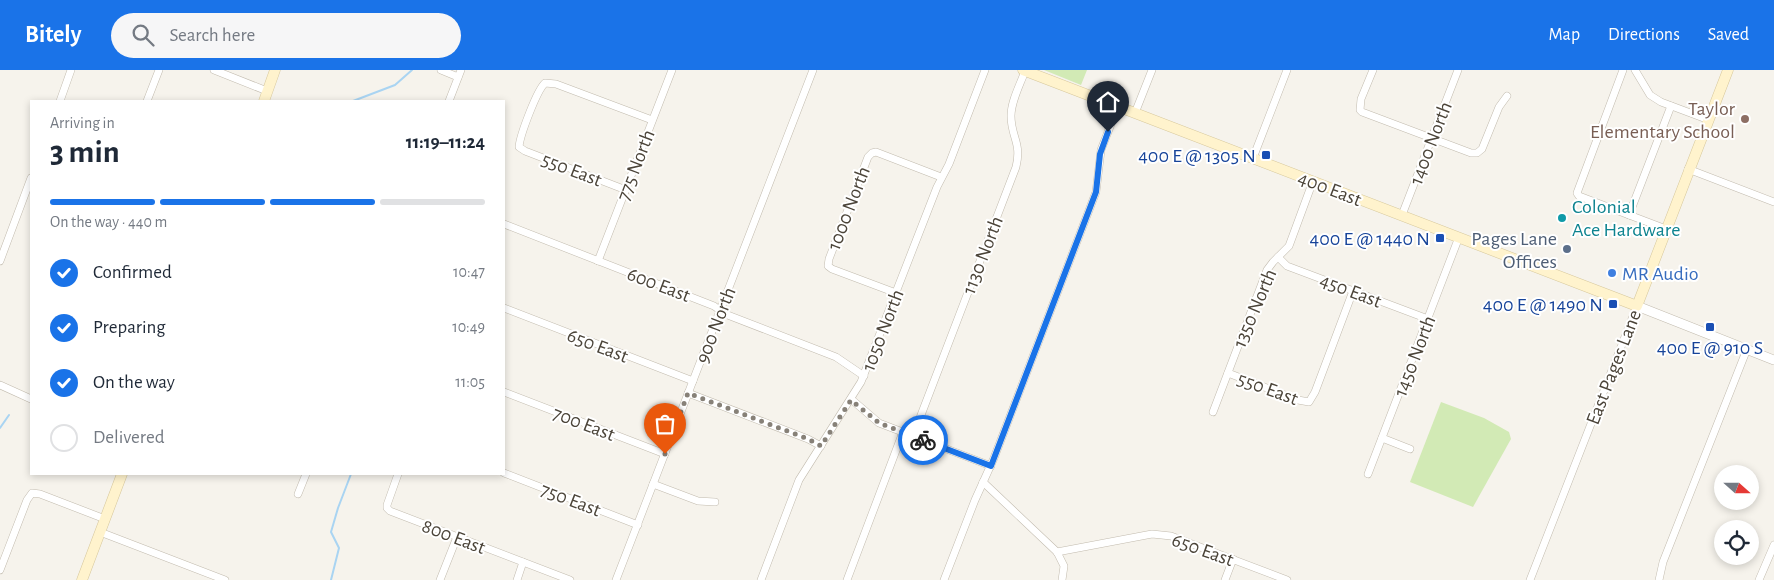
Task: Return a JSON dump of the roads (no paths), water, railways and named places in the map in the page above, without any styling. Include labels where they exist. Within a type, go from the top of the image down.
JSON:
[{"type":"main road","points":[[264,100],[275,70]]},
{"type":"main road","name":"400 East","points":[[1024,70],[1637,306]]},
{"type":"main road","name":"East Pages Lane","points":[[1637,306],[1688,169],[1728,70]]},
{"type":"main road","points":[[82,580],[122,475]]},
{"type":"street","points":[[60,100],[72,70]]},
{"type":"street","points":[[147,100],[158,70]]},
{"type":"street","points":[[214,70],[268,91]]},
{"type":"street","points":[[441,70],[460,73],[449,100]]},
{"type":"street","name":"775 North","points":[[598,261],[672,70]]},
{"type":"street","name":"900 North","points":[[616,580],[813,70]]},
{"type":"street","name":"1050 North","points":[[761,580],[797,483],[851,400],[864,376],[985,70]]},
{"type":"street","name":"1130 North","points":[[913,436],[1016,167],[1018,146],[1011,115],[1024,70]]},
{"type":"street","points":[[1135,113],[1152,70]]},
{"type":"street","points":[[1252,158],[1287,70]]},
{"type":"street","points":[[1373,70],[1360,102],[1360,110],[1368,115],[1468,153],[1477,153],[1483,146],[1499,107],[1507,96]]},
{"type":"street","name":"1400 North","points":[[1402,215],[1458,70]]},
{"type":"street","points":[[1623,70],[1577,191],[1579,196],[1666,229]]},
{"type":"street","points":[[1635,70],[1650,95],[1671,106],[1709,120]]},
{"type":"street","name":"550 East","points":[[626,190],[526,152],[519,146],[538,92],[545,82],[556,84],[652,120]]},
{"type":"street","points":[[944,580],[991,466],[1096,192],[1101,150],[1118,106]]},
{"type":"street","points":[[1629,215],[1671,106]]},
{"type":"street","name":"1000 North","points":[[896,293],[828,266],[868,157],[872,153],[877,153],[941,178]]},
{"type":"street","points":[[1688,169],[1774,202]]},
{"type":"street","points":[[0,261],[30,181]]},
{"type":"street","name":"1350 North","points":[[1213,412],[1267,270],[1289,246],[1313,181]]},
{"type":"street","name":"600 East","points":[[505,224],[714,306],[725,314],[836,357],[864,376]]},
{"type":"street","name":"1450 North","points":[[1368,474],[1459,237]]},
{"type":"street","name":"450 East","points":[[1278,257],[1287,266],[1428,319]]},
{"type":"street","name":"550 East","points":[[1228,373],[1298,400],[1309,402],[1315,392],[1354,291]]},
{"type":"street","points":[[1637,306],[1774,360]]},
{"type":"street","name":"East Pages Lane","points":[[1530,580],[1637,306]]},
{"type":"street","name":"650 East","points":[[505,308],[693,381]]},
{"type":"street","points":[[1659,580],[1663,562],[1747,349]]},
{"type":"street","points":[[0,385],[30,399]]},
{"type":"street","name":"700 East","points":[[505,392],[665,454]]},
{"type":"street","points":[[688,393],[808,439],[821,446]]},
{"type":"street","points":[[851,400],[875,420],[991,466]]},
{"type":"street","points":[[847,580],[904,432]]},
{"type":"street","points":[[1382,438],[1410,448]]},
{"type":"street","name":"750 East","points":[[505,473],[638,525]]},
{"type":"street","points":[[298,494],[306,475]]},
{"type":"street","name":"800 East","points":[[398,475],[386,508],[392,512],[570,580]]},
{"type":"street","points":[[983,482],[1058,552],[1064,566],[1062,580]]},
{"type":"street","points":[[653,484],[698,501],[715,502]]},
{"type":"street","points":[[0,570],[27,500],[32,493],[40,494],[105,519]]},
{"type":"street","points":[[100,532],[225,580]]},
{"type":"street","name":"650 East","points":[[1058,552],[1157,534],[1171,536],[1287,580]]},
{"type":"street","points":[[440,580],[457,537]]},
{"type":"street","points":[[1759,580],[1774,545]]},
{"type":"street","points":[[1225,580],[1233,559]]},
{"type":"street","points":[[517,580],[523,562]]},
{"type":"waterway","points":[[356,100],[395,85],[412,70]]},
{"type":"waterway","points":[[0,428],[9,415]]},
{"type":"waterway","points":[[331,580],[339,548],[331,532],[351,475]]},
{"type":"place","name":"Taylor Elementary School","points":[[1745,119]]},
{"type":"place","name":"400 E @ 1305 N","points":[[1266,155]]},
{"type":"place","name":"Colonial Ace Hardware","points":[[1562,218]]},
{"type":"place","name":"400 E @ 1440 N","points":[[1440,238]]},
{"type":"place","name":"Pages Lane Offices","points":[[1567,249]]},
{"type":"place","name":"MR Audio","points":[[1612,273]]},
{"type":"place","name":"400 E @ 1490 N","points":[[1613,304]]},
{"type":"place","name":"400 E @ 910 S","points":[[1710,327]]}]
